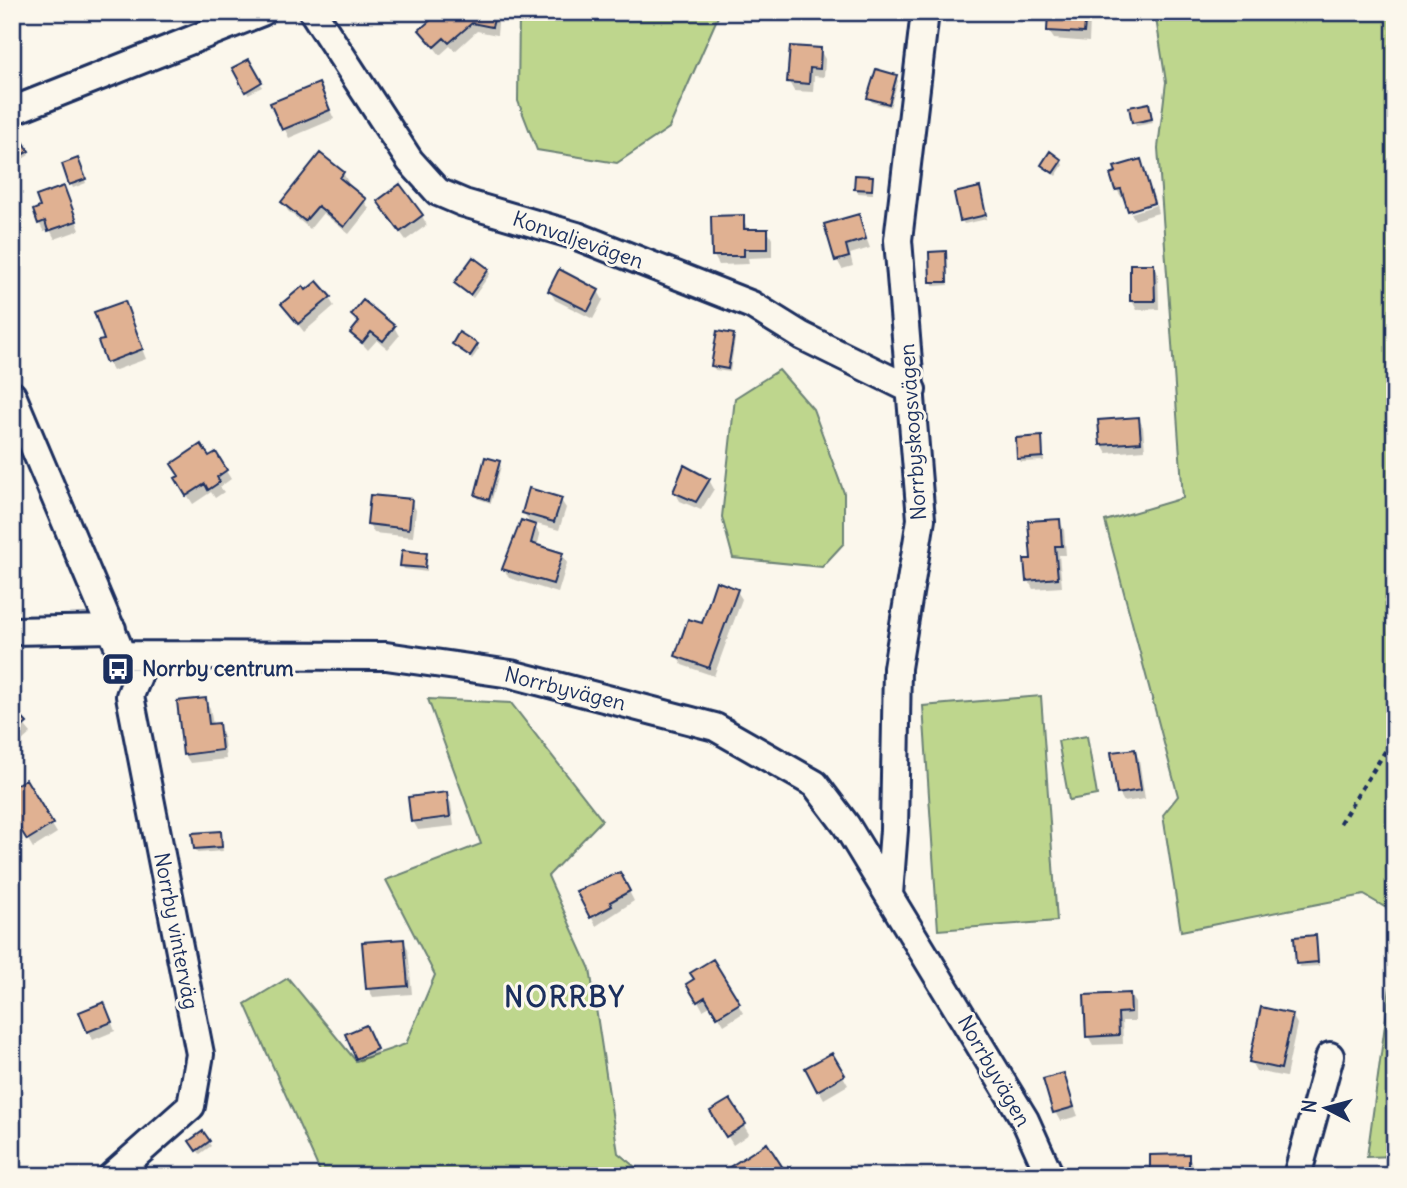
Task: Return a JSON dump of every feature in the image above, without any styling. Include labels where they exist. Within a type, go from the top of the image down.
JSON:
[{"type":"street","points":[[12,111],[262,12]]},
{"type":"street","name":"Konvaljevägen","points":[[313,12],[410,161],[438,192],[464,203],[577,236],[752,305],[802,336],[912,390]]},
{"type":"street","name":"Norrbyskogsvägen","points":[[889,894],[894,830],[897,668],[921,520],[898,240],[925,12]]},
{"type":"street","name":"Norrbyvägen","points":[[12,395],[122,655],[386,656],[511,674],[715,727],[815,785],[846,825],[889,894],[1025,1120],[1051,1176]]},
{"type":"street","points":[[12,631],[112,629]]},
{"type":"street","name":"Norrby vinterväg","points":[[118,1174],[191,1105],[200,1054],[130,696],[146,656]]},
{"type":"street","points":[[1297,1176],[1330,1056]]},
{"type":"path","points":[[1390,12],[1395,21]]},
{"type":"path","points":[[1340,823],[1395,736]]},
{"type":"green space","points":[[519,12],[720,12],[669,128],[617,163],[537,150],[518,101]]},
{"type":"green space","points":[[1155,12],[1395,12],[1395,913],[1364,895],[1181,931],[1163,815],[1178,796],[1105,521],[1183,498],[1158,148],[1166,82]]},
{"type":"green space","points":[[779,370],[813,409],[844,493],[844,543],[822,567],[733,558],[722,517],[735,398]]},
{"type":"green space","points":[[1041,696],[1057,921],[938,930],[923,706]]},
{"type":"green space","points":[[428,699],[511,703],[602,820],[548,876],[590,969],[618,1153],[646,1176],[322,1176],[245,1004],[288,978],[356,1061],[406,1044],[435,975],[386,880],[481,844]]},
{"type":"green space","points":[[1087,736],[1097,795],[1069,800],[1058,741]]},
{"type":"green space","points":[[1395,951],[1395,1156],[1367,1157]]},
{"type":"building","points":[[440,12],[449,12],[453,17],[458,12],[496,12],[492,27],[472,23],[449,43],[444,38],[434,47],[419,30]]},
{"type":"building","points":[[1048,12],[1086,12],[1084,33],[1047,31]]},
{"type":"building","points":[[790,46],[821,48],[820,69],[810,68],[809,84],[787,82]]},
{"type":"building","points":[[249,59],[262,82],[245,92],[232,68]]},
{"type":"building","points":[[876,69],[897,75],[889,104],[867,98]]},
{"type":"building","points":[[319,83],[330,110],[282,130],[270,103]]},
{"type":"building","points":[[1149,103],[1152,119],[1132,123],[1129,107]]},
{"type":"building","points":[[23,141],[29,151],[12,160],[12,147]]},
{"type":"building","points":[[1050,151],[1062,160],[1053,173],[1041,165]]},
{"type":"building","points":[[320,153],[344,172],[340,178],[366,199],[344,227],[318,206],[305,221],[281,202]]},
{"type":"building","points":[[78,158],[86,179],[69,185],[62,164]]},
{"type":"building","points":[[1141,159],[1154,203],[1128,211],[1121,189],[1115,190],[1110,174],[1116,172],[1114,167]]},
{"type":"building","points":[[855,175],[873,176],[872,190],[854,189]]},
{"type":"building","points":[[400,184],[423,215],[400,232],[377,201]]},
{"type":"building","points":[[64,186],[77,221],[48,231],[45,221],[38,224],[33,210],[40,207],[36,196]]},
{"type":"building","points":[[980,187],[986,215],[960,221],[954,193]]},
{"type":"building","points":[[859,214],[866,239],[846,245],[849,257],[835,261],[824,224]]},
{"type":"building","points":[[744,215],[744,229],[768,229],[768,249],[744,249],[744,256],[712,256],[711,216]]},
{"type":"building","points":[[946,251],[947,282],[930,282],[929,252]]},
{"type":"building","points":[[473,257],[489,269],[470,295],[454,283]]},
{"type":"building","points":[[1130,264],[1154,264],[1155,301],[1130,301]]},
{"type":"building","points":[[559,269],[599,290],[588,311],[548,291]]},
{"type":"building","points":[[317,281],[331,297],[298,324],[281,304],[303,286],[306,290]]},
{"type":"building","points":[[363,300],[395,326],[383,341],[371,332],[362,343],[350,333],[359,322],[351,315]]},
{"type":"building","points":[[125,301],[143,349],[106,363],[98,341],[104,340],[94,312]]},
{"type":"building","points":[[717,331],[734,334],[728,369],[711,366]]},
{"type":"building","points":[[459,332],[478,344],[470,356],[452,344]]},
{"type":"building","points":[[1139,417],[1141,442],[1100,445],[1098,420]]},
{"type":"building","points":[[1042,436],[1043,457],[1017,459],[1016,438]]},
{"type":"building","points":[[201,444],[209,456],[216,452],[227,470],[217,477],[220,482],[208,490],[205,484],[186,496],[175,478],[179,476],[171,464]]},
{"type":"building","points":[[485,457],[500,461],[489,500],[475,495]]},
{"type":"building","points":[[684,465],[710,479],[696,502],[673,492]]},
{"type":"building","points":[[529,488],[562,498],[554,522],[522,513]]},
{"type":"building","points":[[370,495],[412,499],[409,529],[367,524]]},
{"type":"building","points":[[1060,519],[1062,546],[1055,546],[1058,578],[1026,581],[1024,559],[1031,559],[1028,521]]},
{"type":"building","points":[[521,520],[536,525],[531,543],[563,553],[553,584],[502,569]]},
{"type":"building","points":[[402,550],[427,553],[425,568],[400,566]]},
{"type":"building","points":[[716,581],[738,589],[709,668],[675,656],[688,619],[702,623]]},
{"type":"building","points":[[206,698],[209,724],[219,723],[222,750],[183,755],[177,701]]},
{"type":"building","points":[[12,707],[27,723],[12,736]]},
{"type":"building","points":[[1135,749],[1141,790],[1117,794],[1111,752]]},
{"type":"building","points":[[26,779],[53,824],[27,840],[12,816],[12,787]]},
{"type":"building","points":[[447,792],[450,817],[411,822],[408,797]]},
{"type":"building","points":[[221,831],[222,847],[194,849],[192,833]]},
{"type":"building","points":[[620,872],[630,891],[610,902],[612,906],[590,918],[576,891]]},
{"type":"building","points":[[1316,935],[1318,962],[1296,964],[1294,937]]},
{"type":"building","points":[[404,939],[408,986],[366,989],[362,942]]},
{"type":"building","points":[[713,959],[740,1003],[717,1017],[705,997],[697,1002],[686,984],[694,979],[690,973]]},
{"type":"building","points":[[1130,993],[1131,1012],[1118,1013],[1119,1035],[1086,1037],[1084,995]]},
{"type":"building","points":[[104,1002],[112,1022],[87,1032],[79,1012]]},
{"type":"building","points":[[1261,1007],[1293,1014],[1281,1069],[1249,1062]]},
{"type":"building","points":[[366,1025],[377,1049],[356,1059],[345,1034]]},
{"type":"building","points":[[832,1053],[845,1075],[817,1091],[805,1068]]},
{"type":"building","points":[[1064,1073],[1074,1107],[1053,1113],[1043,1079]]},
{"type":"building","points":[[730,1099],[746,1124],[726,1137],[710,1111]]},
{"type":"building","points":[[203,1131],[210,1141],[196,1151],[189,1141]]},
{"type":"building","points":[[767,1143],[785,1171],[777,1176],[733,1176],[728,1168]]},
{"type":"building","points":[[1189,1154],[1189,1176],[1150,1176],[1150,1155]]},
{"type":"place","name":"Norrby centrum","points":[[118,669]]},
{"type":"district","name":"NORRBY","points":[[565,997]]}]
